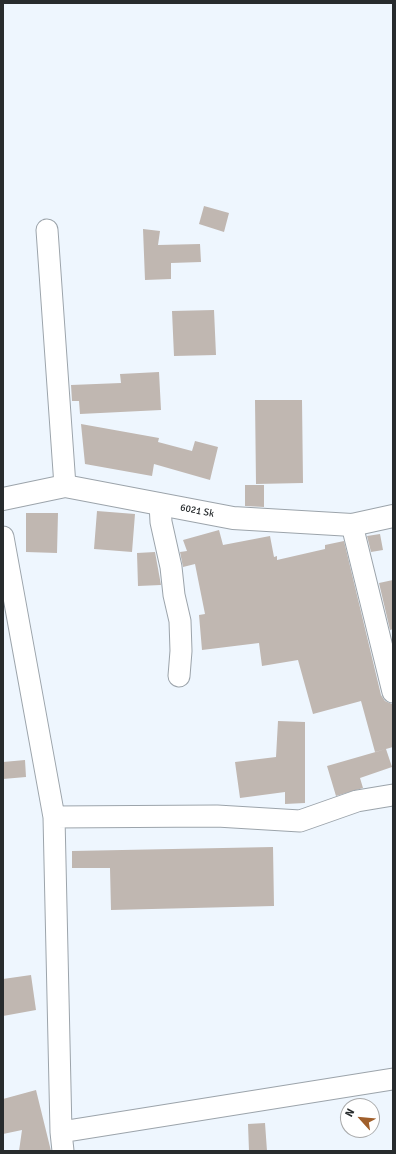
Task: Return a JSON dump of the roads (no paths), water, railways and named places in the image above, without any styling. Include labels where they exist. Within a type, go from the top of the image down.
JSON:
[{"type":"street","points":[[47,230],[65,486]]},
{"type":"street","name":"6021 Sk","points":[[3,499],[65,486],[233,518],[352,524],[393,516]]},
{"type":"street","points":[[160,504],[161,522],[171,567],[174,595],[180,620],[181,651],[179,676]]},
{"type":"street","points":[[352,524],[393,692]]},
{"type":"street","points":[[3,538],[54,817],[62,1142],[393,1079]]},
{"type":"street","points":[[54,817],[217,816],[300,821],[357,801],[393,795]]}]
